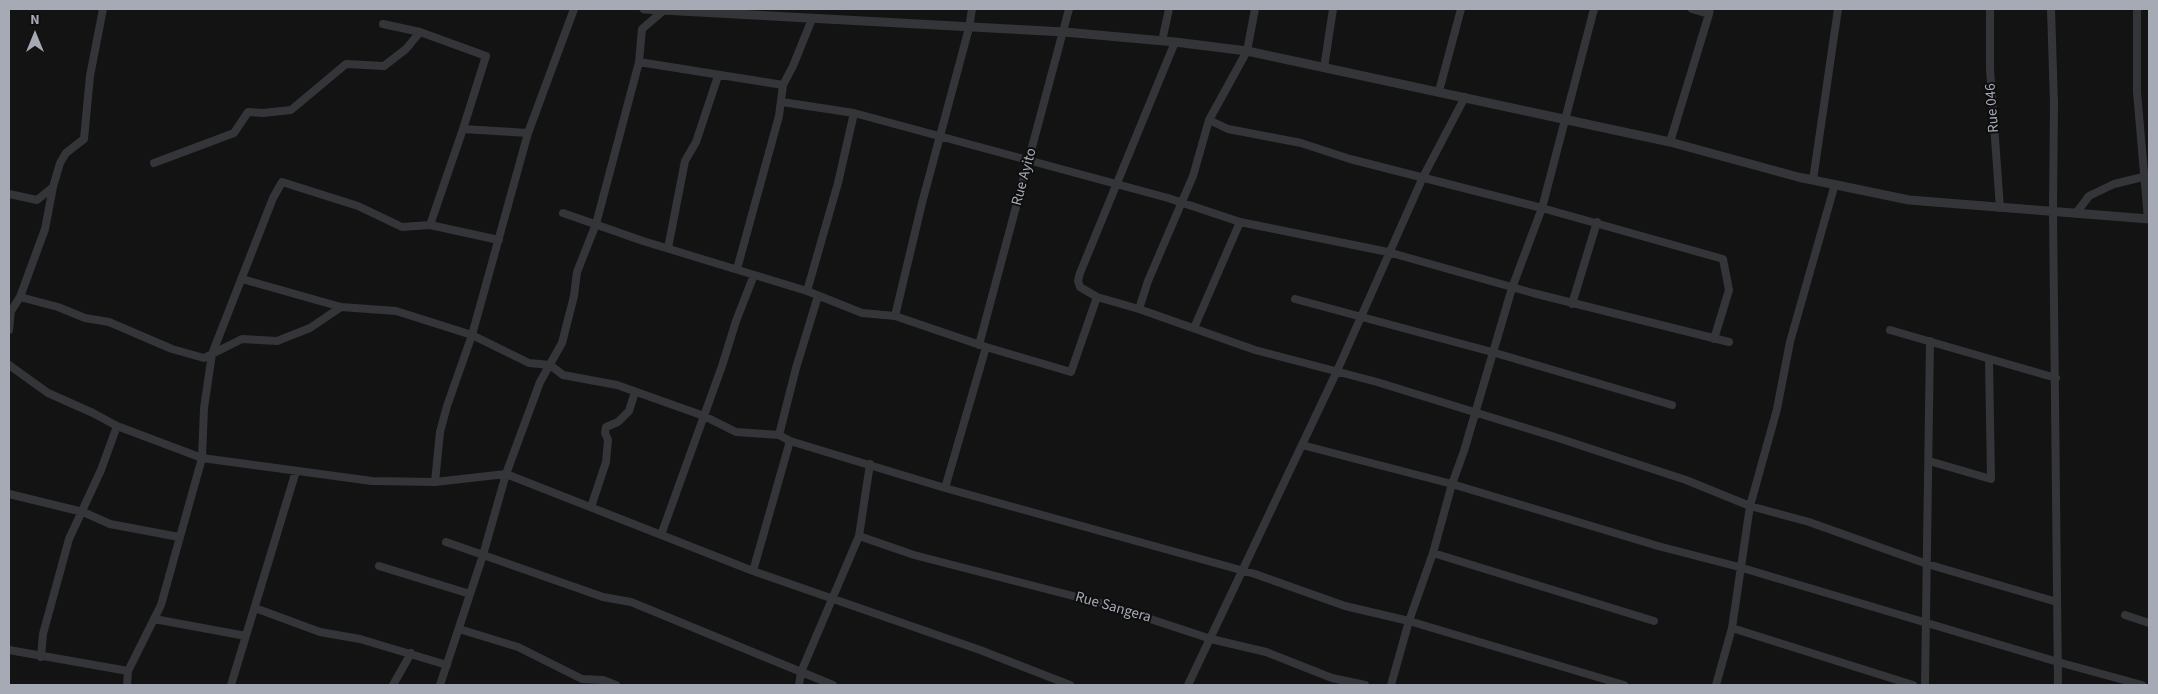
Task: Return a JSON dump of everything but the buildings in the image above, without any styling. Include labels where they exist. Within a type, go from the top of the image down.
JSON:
[{"type":"street","points":[[9,330],[10,311],[20,297],[45,230],[52,187],[66,154],[84,139],[90,76],[103,9]]},
{"type":"street","points":[[435,482],[440,432],[472,334],[528,133],[574,9]]},
{"type":"street","points":[[644,9],[663,11],[787,12],[812,19],[1064,32],[1175,42],[1247,51],[1670,142],[1813,180],[1909,200],[2149,219],[2147,176],[2137,92],[2137,9]]},
{"type":"street","points":[[895,316],[922,203],[969,28],[972,9]]},
{"type":"street","name":"Rue Ayito","points":[[945,488],[1069,9]]},
{"type":"street","points":[[1162,41],[1169,9]]},
{"type":"street","points":[[1139,309],[1148,281],[1192,176],[1209,120],[1247,51],[1255,9]]},
{"type":"street","points":[[1324,68],[1333,9]]},
{"type":"street","points":[[1439,91],[1461,9]]},
{"type":"street","points":[[1391,685],[1409,621],[1433,553],[1452,484],[1464,451],[1512,288],[1542,208],[1594,9]]},
{"type":"street","points":[[1670,142],[1710,11],[1692,9]]},
{"type":"street","points":[[1813,180],[1838,9]]},
{"type":"street","name":"Rue 046","points":[[1990,9],[1990,69],[2000,208]]},
{"type":"street","points":[[2051,9],[2054,103],[2053,210],[2058,685]]},
{"type":"street","points":[[440,685],[483,555],[506,474],[540,382],[562,343],[574,296],[577,272],[596,224],[639,62],[642,29],[663,11]]},
{"type":"street","points":[[737,270],[782,102],[783,84],[794,66],[812,19]]},
{"type":"street","points":[[383,24],[420,32],[486,56],[430,225]]},
{"type":"street","points":[[154,163],[234,133],[248,112],[263,113],[291,110],[346,64],[384,66],[406,49],[420,32]]},
{"type":"street","points":[[1175,42],[1115,183],[1078,281],[1080,287],[1097,297],[1139,309],[1255,350],[1337,371],[1474,412],[1686,480],[1750,506],[1809,522],[1927,564],[2057,602]]},
{"type":"street","points":[[639,62],[718,76],[783,84]]},
{"type":"street","points":[[668,248],[685,161],[696,142],[718,76]]},
{"type":"street","points":[[1188,685],[1337,371],[1388,252],[1423,177],[1465,97]]},
{"type":"street","points":[[782,102],[854,113],[941,138],[1115,183],[1240,222],[1388,252],[1572,304],[1730,342]]},
{"type":"street","points":[[807,291],[838,183],[854,113]]},
{"type":"street","points":[[1209,120],[1228,129],[1301,143],[1350,159],[1597,222],[1723,259],[1729,290],[1714,339]]},
{"type":"street","points":[[463,129],[528,133]]},
{"type":"street","points":[[2077,212],[2089,196],[2114,184],[2147,176]]},
{"type":"street","points":[[127,685],[128,671],[161,605],[202,458],[204,408],[212,354],[273,198],[282,182],[358,206],[402,227],[430,225],[499,240]]},
{"type":"street","points":[[1716,685],[1732,628],[1739,567],[1750,506],[1777,409],[1790,342],[1835,184]]},
{"type":"street","points":[[9,194],[37,200],[52,187]]},
{"type":"street","points":[[563,213],[807,291],[862,313],[895,316],[983,346],[1071,372],[1097,297]]},
{"type":"street","points":[[1194,328],[1240,222]]},
{"type":"street","points":[[1572,304],[1597,222]]},
{"type":"street","points":[[661,535],[754,275]]},
{"type":"street","points":[[242,279],[341,307],[396,311],[472,334],[529,363],[550,365],[563,375],[617,385],[704,416],[736,432],[779,435],[790,441],[945,488],[1242,570],[1345,606],[1409,621],[1624,685]]},
{"type":"street","points":[[779,435],[796,368],[818,296]]},
{"type":"street","points":[[20,297],[58,307],[84,318],[109,322],[172,350],[204,358],[242,339],[277,341],[310,328],[341,307]]},
{"type":"street","points":[[1295,298],[1492,352],[1672,405]]},
{"type":"street","points":[[1890,330],[2056,378]]},
{"type":"street","points":[[1925,685],[1924,623],[1927,564],[1930,341]]},
{"type":"street","points":[[1929,461],[1992,479],[1989,359]]},
{"type":"street","points":[[9,365],[48,393],[93,412],[117,426],[202,458],[372,481],[435,482],[506,474],[753,571],[980,650],[1070,685]]},
{"type":"street","points":[[591,507],[606,462],[608,440],[605,433],[606,427],[618,422],[629,411],[635,392]]},
{"type":"street","points":[[41,657],[43,634],[70,539],[84,512],[117,426]]},
{"type":"street","points":[[753,571],[790,441]]},
{"type":"street","points":[[1302,445],[1452,484],[1658,546],[1739,567],[1924,623],[2142,685]]},
{"type":"street","points":[[799,685],[801,672],[859,536],[870,464]]},
{"type":"street","points":[[231,685],[296,471]]},
{"type":"street","points":[[9,494],[84,512],[110,524],[179,537]]},
{"type":"street","name":"Rue Sangera","points":[[859,536],[922,558],[1108,605],[1211,639],[1266,652],[1332,678],[1365,685]]},
{"type":"street","points":[[446,542],[603,597],[631,602],[833,685]]},
{"type":"street","points":[[1433,553],[1654,621]]},
{"type":"street","points":[[379,566],[470,594]]},
{"type":"street","points":[[255,608],[320,632],[360,639],[447,664]]},
{"type":"street","points":[[2125,615],[2149,623]]},
{"type":"street","points":[[154,618],[246,636]]},
{"type":"street","points":[[1732,628],[1913,685]]},
{"type":"street","points":[[459,630],[518,647],[582,680],[603,680],[610,684]]},
{"type":"street","points":[[9,650],[128,671]]},
{"type":"street","points":[[393,685],[411,653]]}]
